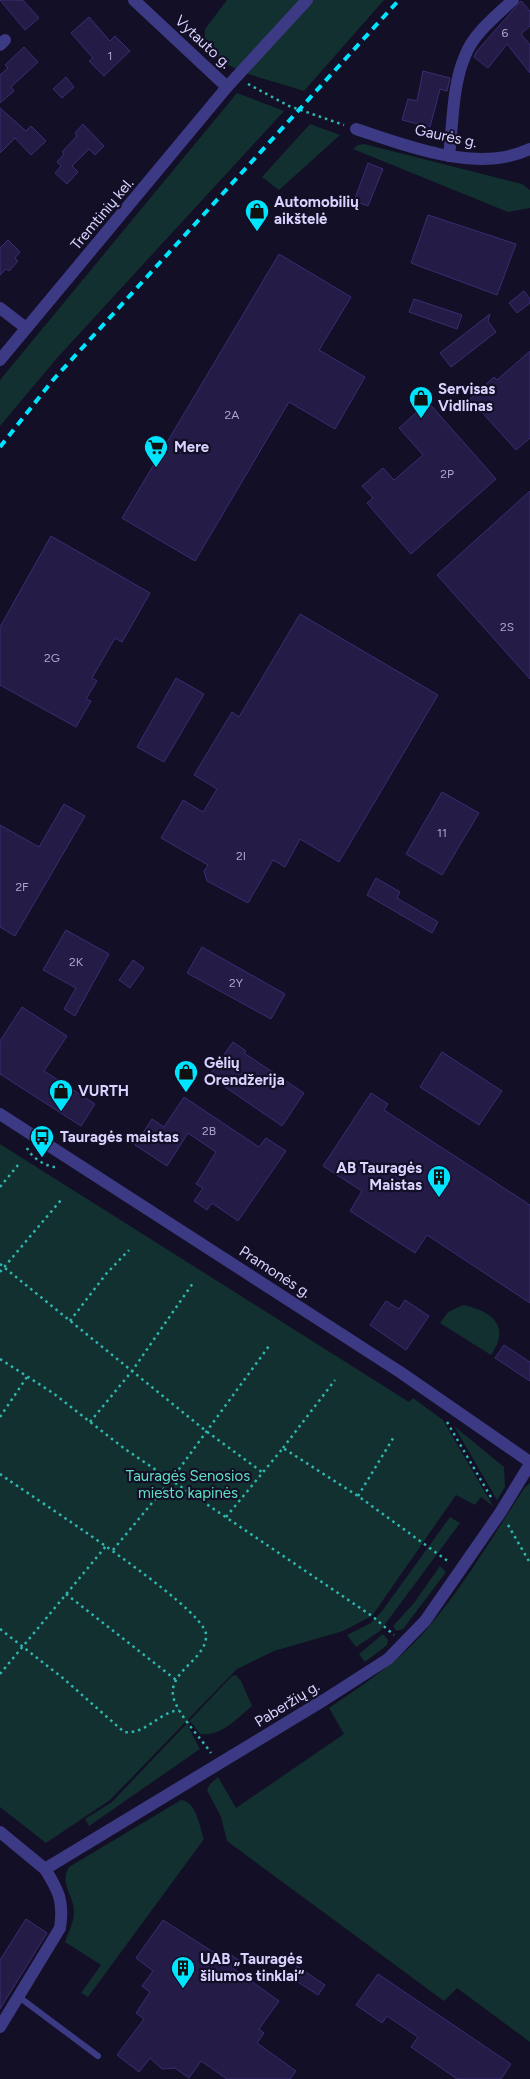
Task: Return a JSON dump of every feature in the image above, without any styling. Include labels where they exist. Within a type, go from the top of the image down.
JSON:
[{"type":"street","name":"Vytauto g.","points":[[134,0],[227,87]]},
{"type":"street","name":"Tremtinių kel.","points":[[0,360],[227,87],[307,0]]},
{"type":"street","points":[[449,156],[455,101],[465,55],[473,41],[513,0]]},
{"type":"street","name":"Gaurės g.","points":[[356,129],[449,156],[475,160],[492,159],[530,149]]},
{"type":"street","points":[[0,308],[26,328]]},
{"type":"street","name":"Pramonės g.","points":[[0,1114],[400,1372],[530,1463]]},
{"type":"street","name":"Paberžių g.","points":[[45,1869],[363,1675],[404,1644],[425,1621],[500,1513],[530,1463]]},
{"type":"street","points":[[0,1832],[45,1869],[59,1891],[63,1912],[60,1928],[0,2027]]},
{"type":"lane","points":[[19,1996],[98,2056]]},
{"type":"path","points":[[236,77],[289,106],[356,129]]},
{"type":"path","points":[[20,1144],[27,1148],[30,1154],[51,1167],[61,1167]]},
{"type":"path","points":[[0,1187],[18,1166]]},
{"type":"path","points":[[0,1272],[60,1200]]},
{"type":"path","points":[[70,1321],[106,1274],[129,1250]]},
{"type":"path","points":[[0,1264],[206,1431],[262,1472]]},
{"type":"path","points":[[90,1422],[132,1370],[193,1283]]},
{"type":"path","points":[[113,1550],[171,1480],[269,1346]]},
{"type":"path","points":[[0,1359],[171,1480],[372,1616],[404,1644]]},
{"type":"path","points":[[0,1417],[27,1377]]},
{"type":"path","points":[[226,1517],[283,1448],[335,1380]]},
{"type":"path","points":[[444,1417],[530,1563]]},
{"type":"path","points":[[358,1496],[396,1435]]},
{"type":"path","points":[[283,1448],[358,1496],[460,1570]]},
{"type":"path","points":[[0,1474],[113,1550],[157,1584],[204,1627],[206,1640],[176,1680],[173,1696],[179,1710],[218,1765]]},
{"type":"path","points":[[0,1674],[106,1546]]},
{"type":"path","points":[[66,1594],[176,1680]]},
{"type":"path","points":[[0,1629],[124,1732],[133,1733],[166,1713],[179,1710]]},
{"type":"green space","points":[[227,0],[384,0],[304,91],[237,69],[214,56],[204,47],[205,29]]},
{"type":"green space","points":[[237,93],[284,111],[57,358],[0,426],[0,380]]},
{"type":"green space","points":[[310,124],[340,135],[279,190],[262,177]]},
{"type":"green space","points":[[364,144],[522,184],[530,190],[530,208],[508,212],[353,149],[358,145]]},
{"type":"green space","name":"Tauragės Senosios miesto kapinės","points":[[0,1144],[409,1402],[413,1398],[443,1420],[493,1506],[481,1497],[475,1505],[456,1495],[372,1616],[343,1631],[274,1651],[237,1669],[110,1800],[46,1843],[0,1807]]},
{"type":"green space","points":[[463,1305],[482,1311],[490,1316],[499,1328],[497,1345],[491,1355],[440,1323],[448,1312]]},
{"type":"green space","points":[[454,1426],[504,1467],[505,1487],[497,1500]]},
{"type":"green space","points":[[530,1483],[530,2042],[457,1988],[444,2001],[227,1841],[221,1817],[207,1790],[210,1784],[218,1777],[236,1808],[344,1734],[329,1708],[394,1661],[414,1643],[459,1588],[525,1487]]},
{"type":"green space","points":[[450,1517],[460,1523],[380,1631],[356,1647],[347,1635],[371,1623],[382,1611]]},
{"type":"green space","points":[[440,1566],[446,1572],[403,1629],[396,1631],[393,1626],[414,1603]]},
{"type":"green space","points":[[383,1634],[388,1640],[387,1645],[365,1662],[359,1654]]},
{"type":"green space","points":[[236,1675],[241,1681],[252,1706],[228,1726],[215,1733],[200,1734],[191,1722],[188,1726],[200,1749],[89,1826],[85,1819],[112,1802],[232,1676]]},
{"type":"green space","points":[[181,1800],[191,1805],[194,1810],[204,1839],[88,1997],[81,1993],[101,1965],[65,1942],[74,1916],[66,1884],[66,1873],[69,1867]]},
{"type":"building","points":[[0,0],[23,0],[39,18],[25,30]]},
{"type":"building","points":[[521,1],[530,11],[530,26],[521,34],[530,45],[530,73],[507,44],[488,68],[474,57],[476,52]]},
{"type":"building","points":[[89,17],[110,41],[115,36],[130,51],[104,76],[89,61],[93,58],[71,33]]},
{"type":"building","points":[[24,47],[38,62],[11,87],[14,91],[0,103],[0,75],[8,68],[5,65]]},
{"type":"building","points":[[423,71],[450,78],[447,91],[440,89],[430,127],[402,120],[408,99],[417,101]]},
{"type":"building","points":[[66,77],[74,87],[62,98],[53,89]]},
{"type":"building","points":[[0,108],[26,131],[31,126],[46,141],[31,155],[15,138],[0,153]]},
{"type":"building","points":[[83,124],[104,146],[95,155],[89,149],[72,166],[78,172],[67,184],[55,173],[61,166],[57,162],[64,154],[62,152],[77,136],[75,133]]},
{"type":"building","points":[[368,163],[383,169],[368,206],[354,201]]},
{"type":"building","points":[[428,215],[516,244],[497,295],[411,263]]},
{"type":"building","points":[[8,240],[20,252],[15,258],[18,261],[9,271],[6,269],[0,275],[0,248]]},
{"type":"building","points":[[279,254],[351,297],[319,350],[365,377],[335,429],[289,402],[195,561],[122,518]]},
{"type":"building","points":[[524,291],[530,299],[530,303],[517,313],[509,303]]},
{"type":"building","points":[[414,299],[462,315],[457,329],[409,312]]},
{"type":"building","points":[[490,314],[488,321],[496,332],[451,367],[440,353]]},
{"type":"building","points":[[530,351],[530,438],[516,450],[470,399],[494,377],[497,380]]},
{"type":"building","points":[[428,402],[496,479],[411,554],[367,503],[373,498],[362,486],[383,468],[394,480],[423,455],[399,428]]},
{"type":"building","points":[[530,491],[530,679],[437,575]]},
{"type":"building","points":[[51,536],[150,593],[122,642],[115,638],[92,678],[97,681],[86,699],[91,701],[76,727],[0,685],[0,627]]},
{"type":"building","points":[[300,614],[438,695],[339,862],[300,839],[285,867],[273,860],[248,903],[207,881],[204,871],[208,865],[161,838],[183,800],[203,812],[217,789],[194,775],[232,712],[239,717]]},
{"type":"building","points":[[176,678],[204,694],[164,762],[137,747]]},
{"type":"building","points":[[442,792],[479,813],[442,875],[406,854]]},
{"type":"building","points":[[64,804],[85,816],[15,936],[0,927],[0,825],[39,847]]},
{"type":"building","points":[[376,878],[400,892],[397,898],[438,922],[432,933],[367,895]]},
{"type":"building","points":[[66,930],[109,954],[75,1016],[64,1009],[76,988],[43,970]]},
{"type":"building","points":[[202,947],[285,994],[271,1019],[187,973]]},
{"type":"building","points":[[133,960],[144,968],[130,988],[119,980]]},
{"type":"building","points":[[22,1007],[67,1036],[44,1071],[95,1104],[81,1126],[0,1074],[0,1041]]},
{"type":"building","points":[[233,1042],[246,1051],[244,1053],[304,1093],[282,1126],[209,1076]]},
{"type":"building","points":[[442,1052],[502,1091],[479,1125],[420,1087]]},
{"type":"building","name":"AB Tauragės Maistas","points":[[371,1093],[388,1104],[384,1110],[530,1205],[530,1303],[427,1235],[415,1253],[350,1211],[362,1191],[323,1166]]},
{"type":"building","points":[[184,1097],[259,1147],[266,1138],[286,1151],[238,1221],[212,1203],[207,1210],[194,1201],[203,1188],[196,1184],[216,1152],[188,1133],[167,1166],[135,1145],[152,1119],[164,1127]]},
{"type":"building","points":[[405,1300],[429,1316],[406,1350],[370,1325],[386,1301],[399,1309]]},
{"type":"building","points":[[504,1345],[530,1362],[530,1381],[495,1358]]},
{"type":"building","points":[[26,1919],[47,1933],[0,2009],[0,1960]]},
{"type":"building","points":[[163,1920],[221,1957],[225,1951],[240,1961],[234,1969],[279,2001],[259,2029],[264,2033],[257,2043],[296,2071],[290,2079],[227,2079],[201,2061],[189,2078],[175,2068],[162,2069],[150,2058],[139,2072],[117,2055],[144,2019],[136,2013],[150,1992],[142,1986],[153,1971],[136,1958]]},
{"type":"building","points":[[297,1966],[325,1985],[318,1995],[290,1977]]},
{"type":"building","points":[[378,1974],[511,2064],[501,2079],[457,2079],[411,2047],[418,2037],[387,2016],[382,2023],[356,2005]]},
{"type":"railway","points":[[0,447],[53,380],[399,0]]},
{"type":"place","name":"Automobilių aikštelė","points":[[257,232]]},
{"type":"place","name":"Servisas Vidlinas","points":[[421,419]]},
{"type":"place","name":"Mere","points":[[156,468]]},
{"type":"place","name":"Gėlių Orendžerija","points":[[186,1093]]},
{"type":"place","name":"VURTH","points":[[61,1112]]},
{"type":"place","name":"Tauragės maistas","points":[[42,1158]]},
{"type":"place","name":"AB Tauragės Maistas","points":[[439,1198]]},
{"type":"place","name":"UAB „Tauragės šilumos tinklai“","points":[[183,1989]]}]
